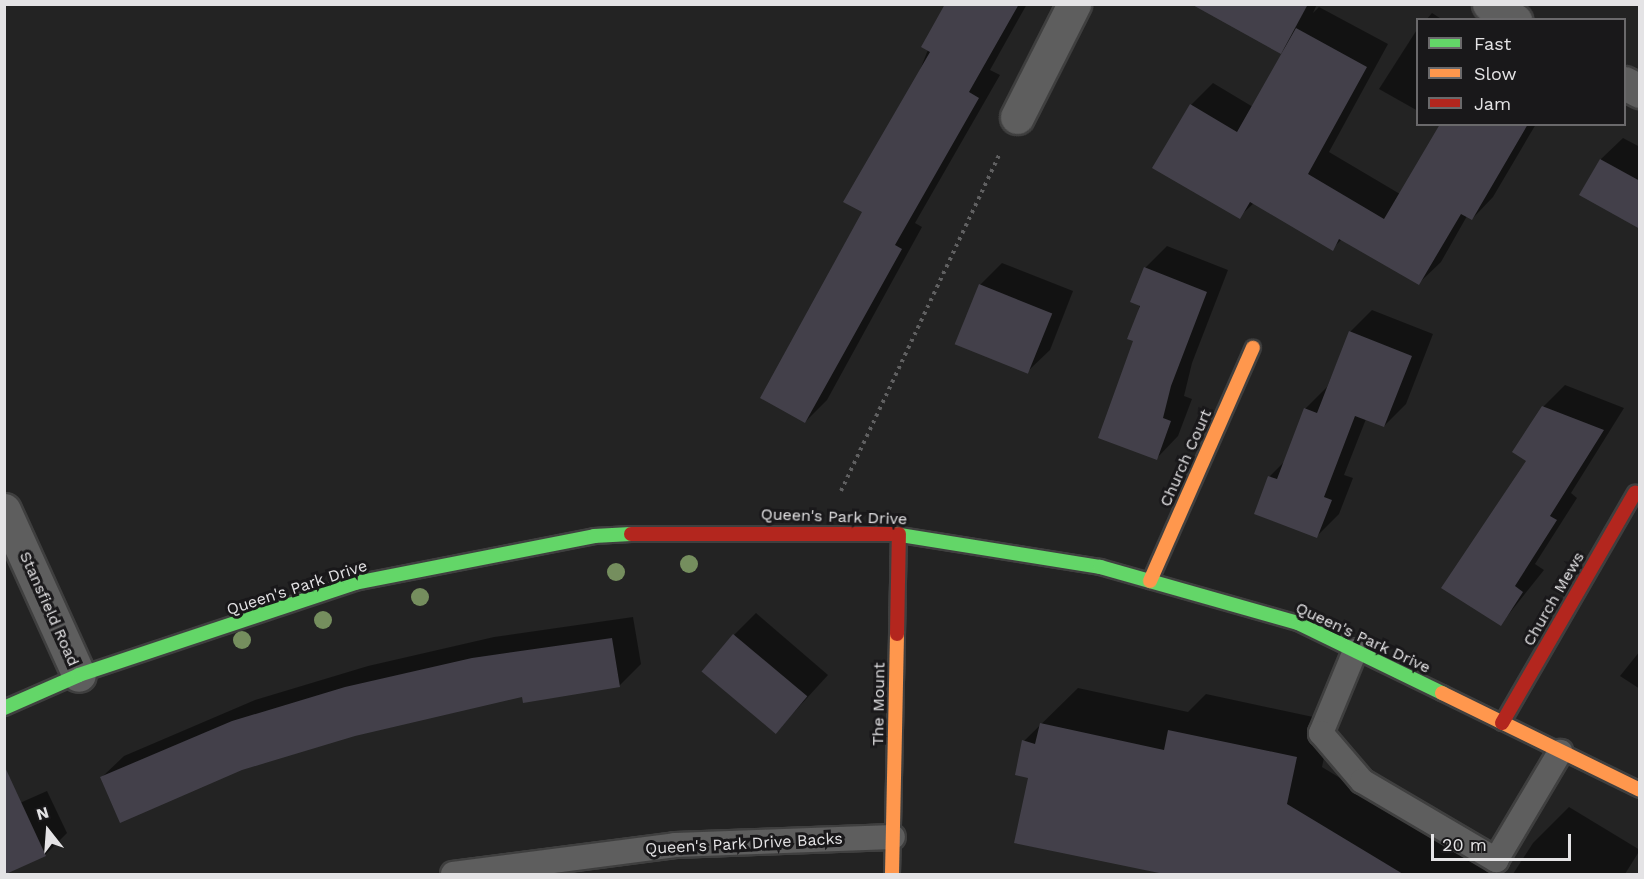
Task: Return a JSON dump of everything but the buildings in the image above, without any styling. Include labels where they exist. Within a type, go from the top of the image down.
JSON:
[{"type":"street","points":[[1017,117],[1074,4]]},
{"type":"street","points":[[1489,4],[1512,18]]},
{"type":"street","points":[[1626,84],[1640,91]]},
{"type":"street","name":"Church Court","points":[[1150,581],[1253,348]]},
{"type":"street","name":"Church Mews","points":[[1502,723],[1635,493]]},
{"type":"street","name":"Stansfield Road","points":[[4,510],[79,675]]},
{"type":"street","name":"Queen's Park Drive","points":[[4,708],[79,675],[355,583],[594,536],[702,530],[899,534],[1100,567],[1298,623],[1640,790]]},
{"type":"street","name":"The Mount","points":[[892,874],[899,534]]},
{"type":"lane","points":[[1355,651],[1321,733],[1362,781],[1496,860],[1560,752]]},
{"type":"lane","name":"Queen's Park Drive Backs","points":[[453,874],[675,845],[893,837]]},
{"type":"path","points":[[822,532],[1017,117]]},
{"type":"traffic: fast","points":[[4,708],[79,675],[355,583],[594,536],[631,534]]},
{"type":"traffic: fast","points":[[894,534],[1100,567],[1298,623],[1442,693]]},
{"type":"traffic: slow","points":[[1150,581],[1253,348]]},
{"type":"traffic: slow","points":[[892,874],[897,634]]},
{"type":"traffic: slow","points":[[1442,693],[1640,790]]},
{"type":"traffic: jam","points":[[1502,723],[1635,493]]},
{"type":"traffic: jam","points":[[631,534],[894,534]]},
{"type":"traffic: jam","points":[[897,634],[899,534]]}]
